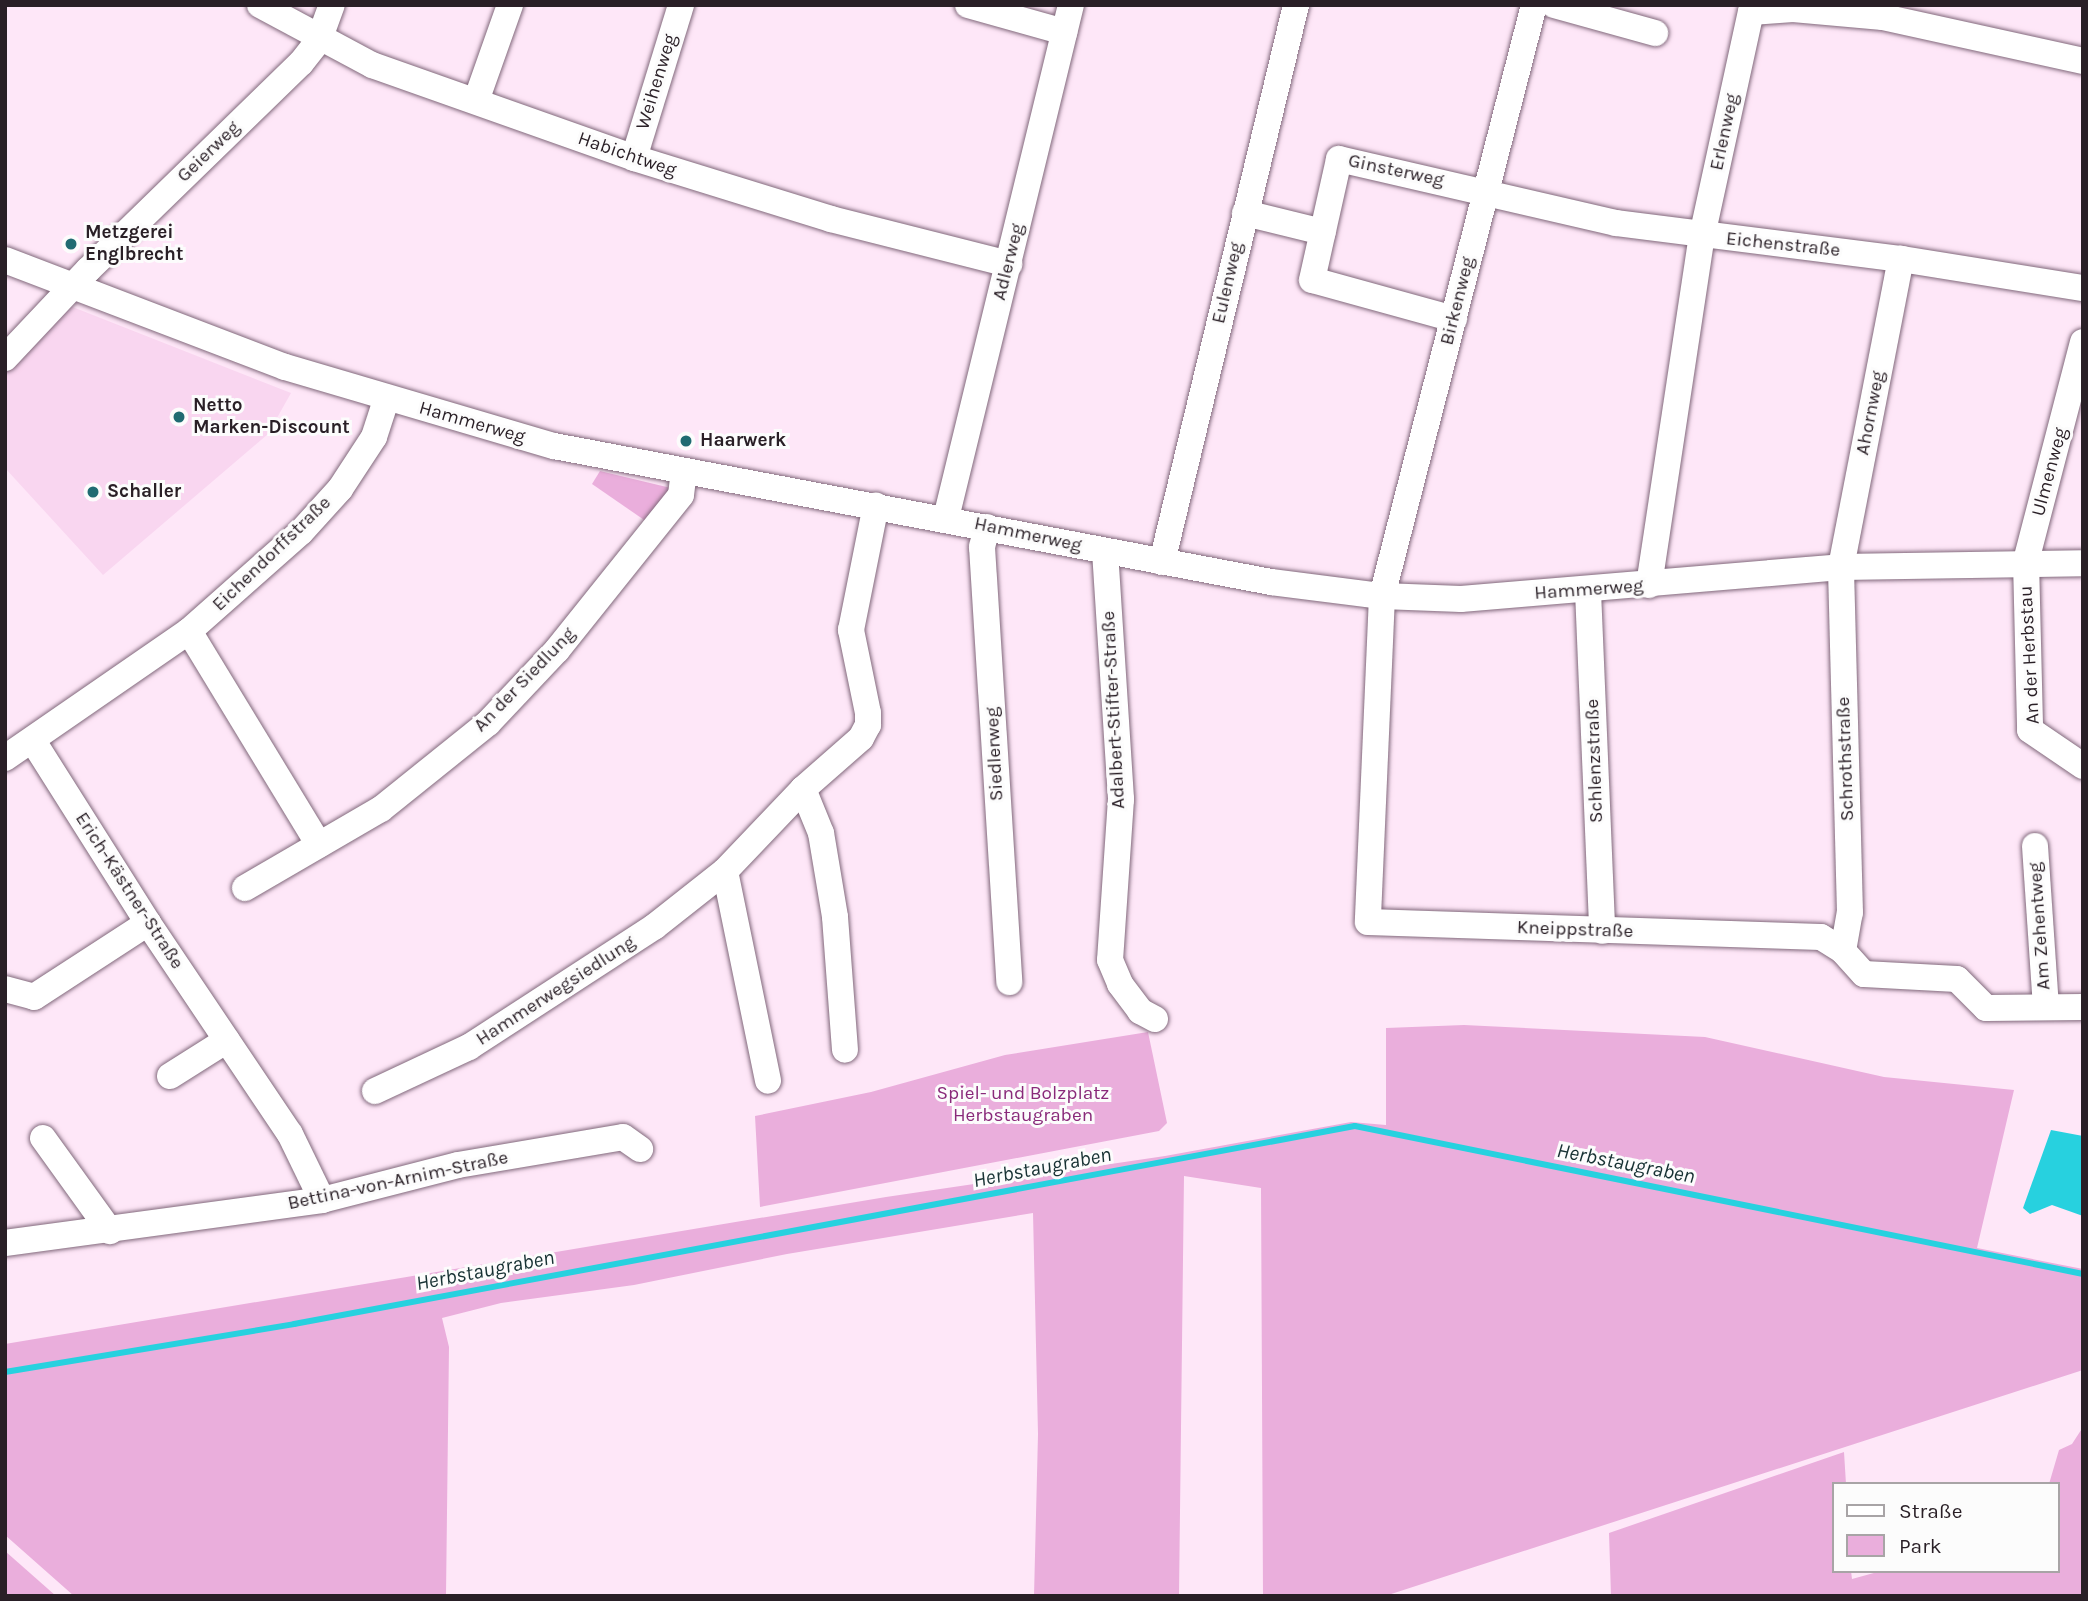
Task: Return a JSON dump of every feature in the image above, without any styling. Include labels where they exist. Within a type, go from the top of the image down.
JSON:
[{"type":"street","name":"Habichtweg","points":[[260,5],[319,40],[372,65],[634,158],[831,219],[1009,264]]},
{"type":"street","name":"Geierweg","points":[[5,358],[71,288],[319,40],[332,5]]},
{"type":"street","points":[[476,101],[510,5]]},
{"type":"street","name":"Weihenweg","points":[[634,158],[681,5]]},
{"type":"street","points":[[968,5],[1064,32]]},
{"type":"street","name":"Adlerweg","points":[[946,518],[1071,5]]},
{"type":"street","name":"Eulenweg","points":[[1163,562],[1296,5]]},
{"type":"street","name":"Birkenweg","points":[[1382,596],[1534,5]]},
{"type":"street","points":[[1554,5],[1654,33]]},
{"type":"street","name":"Erlenweg","points":[[1649,585],[1702,236],[1751,12],[1793,9],[1883,17],[2083,61]]},
{"type":"street","name":"Ginsterweg","points":[[1454,319],[1312,280],[1339,159],[1485,191]]},
{"type":"street","name":"Eichenstraße","points":[[1485,191],[1616,223],[1702,236],[1901,259],[2083,288]]},
{"type":"street","points":[[1245,213],[1323,232]]},
{"type":"street","name":"Ahornweg","points":[[1841,567],[1901,259]]},
{"type":"street","name":"Hammerweg","points":[[5,260],[71,288],[285,368],[554,446],[946,518],[1163,562],[1382,596],[1461,600],[1841,567],[2026,561],[2083,563]]},
{"type":"street","name":"Ulmenweg","points":[[2026,561],[2083,342]]},
{"type":"street","name":"Eichendorffstraße","points":[[5,758],[189,631],[301,532],[340,489],[374,437],[386,399]]},
{"type":"street","name":"An der Siedlung","points":[[245,888],[381,809],[488,723],[557,650],[681,495],[684,471]]},
{"type":"street","name":"Hammerwegsiedlung","points":[[375,1091],[469,1047],[561,990],[726,872],[803,789],[861,738],[868,725],[851,630],[876,505]]},
{"type":"street","name":"Siedlerweg","points":[[987,527],[982,547],[1009,982]]},
{"type":"street","name":"Adalbert-Stifter-Straße","points":[[1105,551],[1121,799],[1110,960],[1120,984],[1140,1011],[1155,1019]]},
{"type":"street","name":"An der Herbstau","points":[[2026,561],[2031,730],[2083,766]]},
{"type":"street","name":"Schrothstraße","points":[[1841,567],[1850,912],[1843,951]]},
{"type":"street","name":"Schlenzstraße","points":[[1588,591],[1602,931]]},
{"type":"street","name":"Kneippstraße","points":[[1382,596],[1368,922],[1821,937],[1843,951],[1864,974],[1957,979],[1986,1008],[2083,1007]]},
{"type":"street","points":[[189,631],[319,845]]},
{"type":"street","name":"Erich-Kästner-Straße","points":[[33,741],[148,923],[290,1134],[322,1200]]},
{"type":"street","points":[[803,789],[821,833],[835,917],[845,1050]]},
{"type":"street","name":"Am Zehentweg","points":[[2035,846],[2046,1006]]},
{"type":"street","points":[[726,872],[768,1080]]},
{"type":"street","points":[[5,989],[34,997],[148,923]]},
{"type":"street","points":[[170,1076],[227,1040]]},
{"type":"street","name":"Bettina-von-Arnim-Straße","points":[[5,1243],[110,1231],[322,1200],[458,1165],[623,1137],[640,1149]]},
{"type":"street","points":[[43,1138],[110,1231]]},
{"type":"shaded area","points":[[65,304],[291,393],[268,434],[103,575],[5,468],[5,368]]},
{"type":"green space","points":[[600,471],[675,489],[650,524],[592,484]]},
{"type":"green space","points":[[1464,1025],[1705,1037],[1884,1077],[2014,1090],[1977,1248],[2083,1269],[2083,1370],[1385,1596],[1263,1596],[1261,1188],[1184,1176],[1179,1596],[1034,1596],[1038,1434],[1033,1213],[787,1254],[634,1285],[501,1303],[442,1318],[449,1347],[446,1596],[74,1596],[5,1535],[5,1344],[886,1197],[1165,1156],[1351,1122],[1386,1125],[1386,1028]]},
{"type":"green space","name":"Spiel- und Bolzplatz Herbstaugraben","points":[[1148,1032],[1167,1123],[1159,1131],[760,1207],[755,1116],[871,1092],[1005,1055]]},
{"type":"green space","points":[[2083,1427],[2083,1596],[1611,1596],[1609,1533],[1844,1452],[1846,1482],[1832,1482],[1832,1573],[1851,1573],[1852,1579],[1874,1573],[2060,1573],[2060,1482],[2050,1482],[2059,1450],[2072,1444]]},
{"type":"green space","points":[[5,1551],[56,1596],[5,1596]]},
{"type":"water","points":[[2051,1130],[2083,1136],[2083,1216],[2052,1205],[2030,1214],[2023,1208]]},
{"type":"waterway","name":"Herbstaugraben","points":[[5,1372],[294,1324],[1355,1126],[2083,1274]]},
{"type":"place","name":"Metzgerei Englbrecht","points":[[71,244]]},
{"type":"place","name":"Netto Marken-Discount","points":[[179,417]]},
{"type":"place","name":"Haarwerk","points":[[686,441]]},
{"type":"place","name":"Schaller","points":[[93,492]]}]
